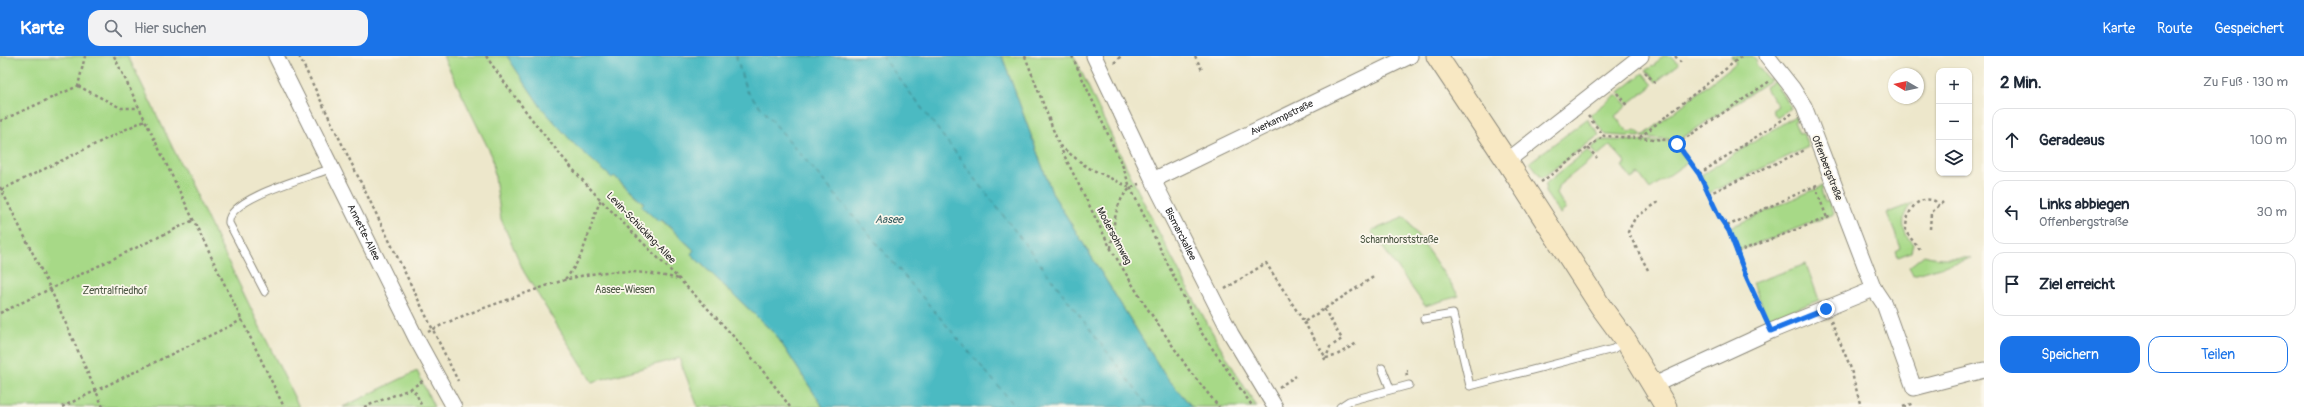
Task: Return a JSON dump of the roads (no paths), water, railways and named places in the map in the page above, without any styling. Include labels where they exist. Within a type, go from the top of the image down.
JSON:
[{"type":"street","name":"Annette-Allee","points":[[276,56],[416,338],[454,407]]},
{"type":"street","name":"Bismarckallee","points":[[1094,56],[1153,180],[1218,293],[1267,394],[1275,407]]},
{"type":"street","name":"Averkampstraße","points":[[1153,180],[1410,56]]},
{"type":"street","points":[[1437,56],[1601,307],[1626,341],[1666,407]]},
{"type":"street","points":[[1507,161],[1641,56]]},
{"type":"street","name":"Offenbergstraße","points":[[1767,56],[1793,88],[1804,106],[1874,289],[1884,304],[1914,388],[1984,370]]},
{"type":"street","points":[[1654,385],[1771,331],[1874,289]]},
{"type":"lane","points":[[265,292],[229,223],[231,214],[242,205],[283,184],[332,168]]},
{"type":"lane","points":[[1424,318],[1453,314],[1470,386],[1613,349],[1626,341]]},
{"type":"lane","points":[[1382,368],[1390,388]]},
{"type":"lane","points":[[1340,407],[1350,401],[1390,388],[1409,385]]},
{"type":"water","name":"Aasee","points":[[507,56],[1002,56],[1052,193],[1164,374],[1192,407],[823,407],[776,335],[691,254],[694,250],[662,220],[659,222],[641,206],[644,203],[614,176],[612,178],[574,144],[541,107]]},
{"type":"park label","name":"Scharnhorststraße","points":[[1399,240]]},
{"type":"park label","name":"Aasee-Wiesen","points":[[625,290]]},
{"type":"park label","name":"Zentralfriedhof","points":[[115,291]]}]
